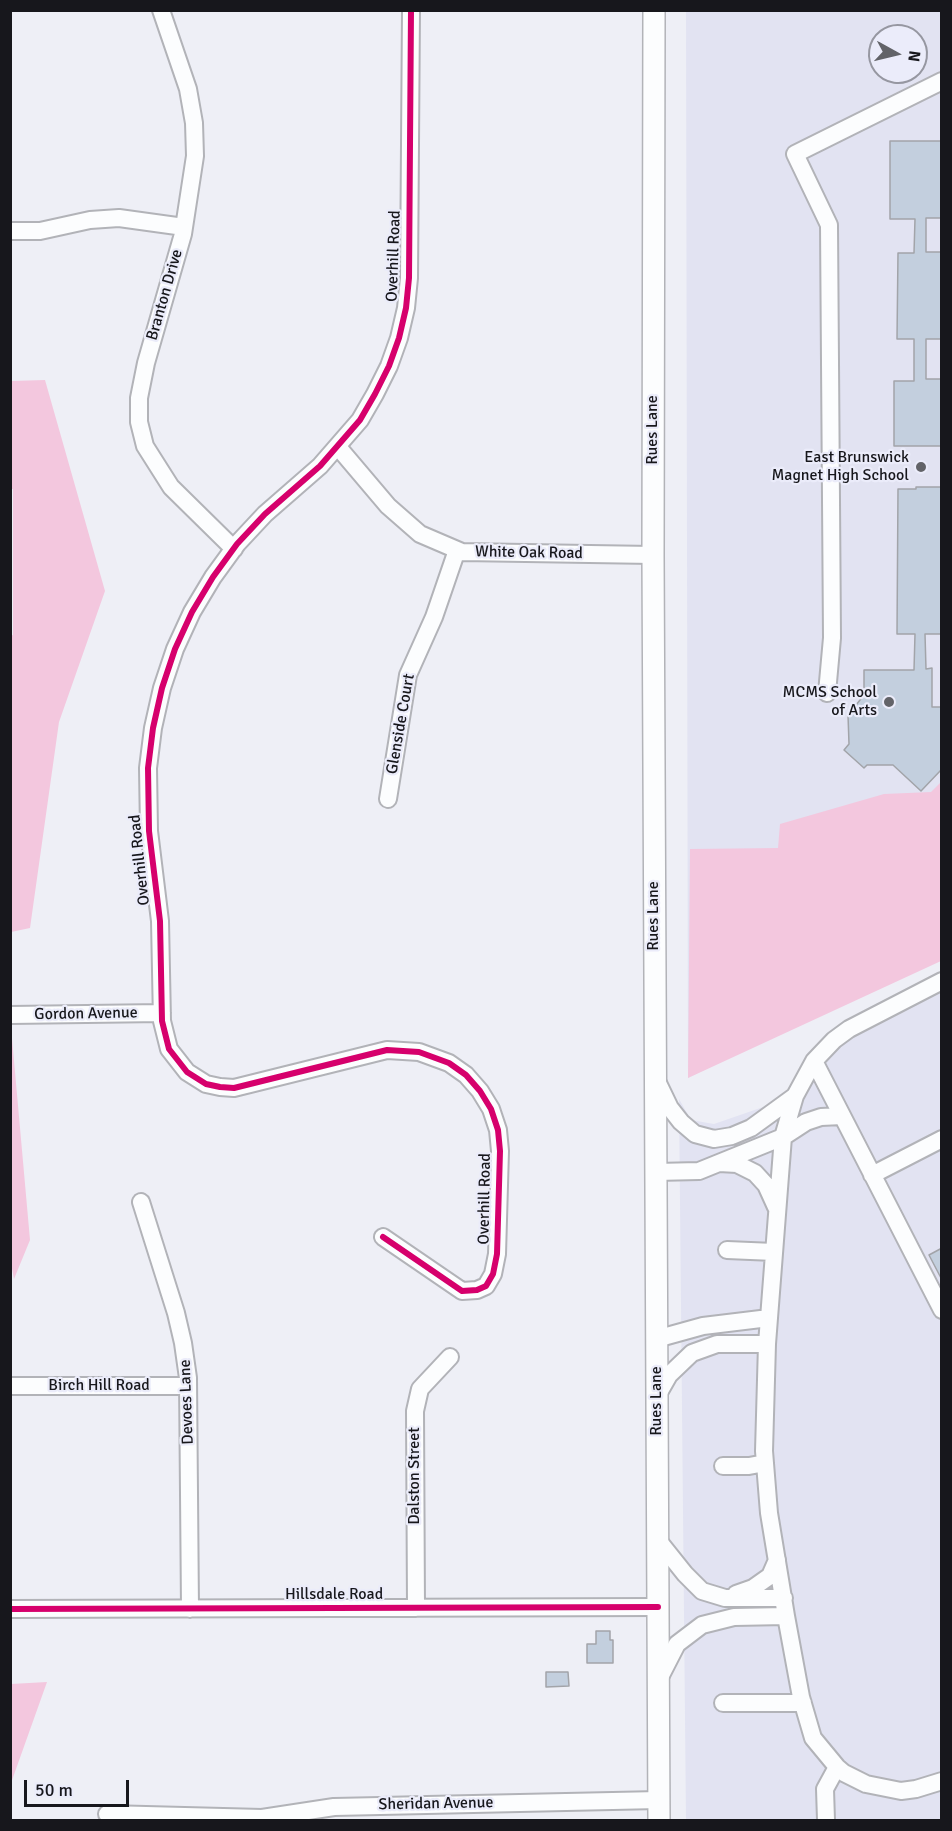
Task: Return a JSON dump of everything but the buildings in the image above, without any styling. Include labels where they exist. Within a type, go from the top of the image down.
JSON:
[{"type":"main road","name":"Rues Lane","points":[[654,10],[653,555],[659,1810]]},
{"type":"street","name":"Branton Drive","points":[[161,10],[188,89],[194,123],[195,156],[184,227],[146,363],[139,398],[139,422],[145,446],[171,487],[234,549]]},
{"type":"street","name":"Overhill Road","points":[[382,1237],[462,1291],[477,1290],[486,1286],[493,1274],[498,1254],[500,1151],[498,1130],[491,1110],[480,1091],[466,1076],[448,1063],[429,1054],[387,1050],[234,1088],[220,1088],[193,1077],[177,1062],[164,1036],[160,921],[148,809],[148,768],[153,728],[162,688],[175,650],[197,604],[234,549],[265,514],[320,466],[360,420],[375,394],[399,338],[410,278],[411,10]]},
{"type":"street","points":[[827,693],[832,638],[829,225],[795,154],[942,81]]},
{"type":"street","points":[[10,231],[40,231],[90,220],[119,218],[184,227]]},
{"type":"street","name":"White Oak Road","points":[[338,447],[388,506],[420,534],[462,552],[653,555]]},
{"type":"street","name":"Glenside Court","points":[[388,799],[408,675],[434,617],[457,550]]},
{"type":"street","points":[[940,1785],[901,1791],[866,1785],[837,1767],[813,1738],[803,1703],[786,1616],[769,1513],[765,1463],[767,1344],[777,1209],[783,1137],[795,1095],[814,1061],[834,1040],[849,1029],[942,981]]},
{"type":"street","name":"Gordon Avenue","points":[[10,1016],[162,1013]]},
{"type":"street","points":[[814,1061],[942,1310]]},
{"type":"street","points":[[655,1078],[670,1108],[681,1122],[695,1134],[714,1139],[732,1136],[751,1128],[795,1095]]},
{"type":"street","points":[[656,1172],[699,1171],[783,1137],[806,1122],[821,1117],[842,1116]]},
{"type":"street","points":[[872,1175],[942,1139]]},
{"type":"street","points":[[718,1162],[737,1164],[755,1173],[766,1185],[777,1209]]},
{"type":"street","name":"Devoes Lane","points":[[141,1203],[183,1342],[188,1386],[190,1609]]},
{"type":"street","points":[[727,1250],[774,1252]]},
{"type":"street","points":[[656,1339],[703,1326],[769,1318]]},
{"type":"street","points":[[657,1396],[669,1375],[692,1353],[717,1344],[767,1344]]},
{"type":"street","name":"Dalston Street","points":[[416,1608],[415,1411],[420,1389],[450,1357]]},
{"type":"street","name":"Birch Hill Road","points":[[10,1386],[188,1386]]},
{"type":"street","points":[[723,1466],[749,1466],[765,1463]]},
{"type":"street","points":[[657,1539],[702,1591],[725,1598],[784,1598]]},
{"type":"street","points":[[725,1598],[753,1588],[770,1575],[777,1560]]},
{"type":"street","name":"Hillsdale Road","points":[[10,1609],[658,1607]]},
{"type":"street","points":[[658,1682],[677,1644],[702,1625],[734,1617],[786,1616]]},
{"type":"street","points":[[723,1703],[803,1703]]},
{"type":"street","points":[[826,1821],[825,1789],[837,1767]]},
{"type":"street","name":"Sheridan Avenue","points":[[107,1814],[262,1818],[334,1807],[659,1810]]},
{"type":"shaded area","points":[[686,11],[942,11],[941,953],[688,1078]]},
{"type":"shaded area","points":[[45,380],[105,591],[59,722],[30,928],[11,932],[10,636],[13,635],[13,489],[10,489],[11,381]]},
{"type":"shaded area","points":[[941,782],[941,961],[688,1078],[690,849],[778,848],[780,824],[884,794],[931,792]]},
{"type":"shaded area","points":[[941,981],[941,1820],[686,1820],[679,1099],[691,1120],[714,1124],[795,1096],[823,1050]]},
{"type":"shaded area","points":[[11,1027],[30,1240],[14,1279],[10,1258]]},
{"type":"shaded area","points":[[47,1682],[11,1783],[11,1684]]},
{"type":"cycle path","points":[[383,1237],[462,1291],[477,1290],[486,1286],[493,1274],[497,1254],[500,1151],[498,1130],[491,1109],[480,1091],[466,1075],[449,1063],[419,1052],[387,1050],[234,1088],[206,1084],[187,1072],[169,1049],[162,1021],[160,921],[149,831],[148,768],[153,728],[162,688],[175,649],[192,612],[213,577],[237,544],[265,514],[320,466],[360,420],[389,366],[399,338],[406,308],[409,278],[411,10]]},
{"type":"cycle path","points":[[10,1609],[658,1607]]},
{"type":"place","name":"East Brunswick Magnet High School","points":[[921,467]]},
{"type":"place","name":"MCMS School of Arts","points":[[889,702]]}]
